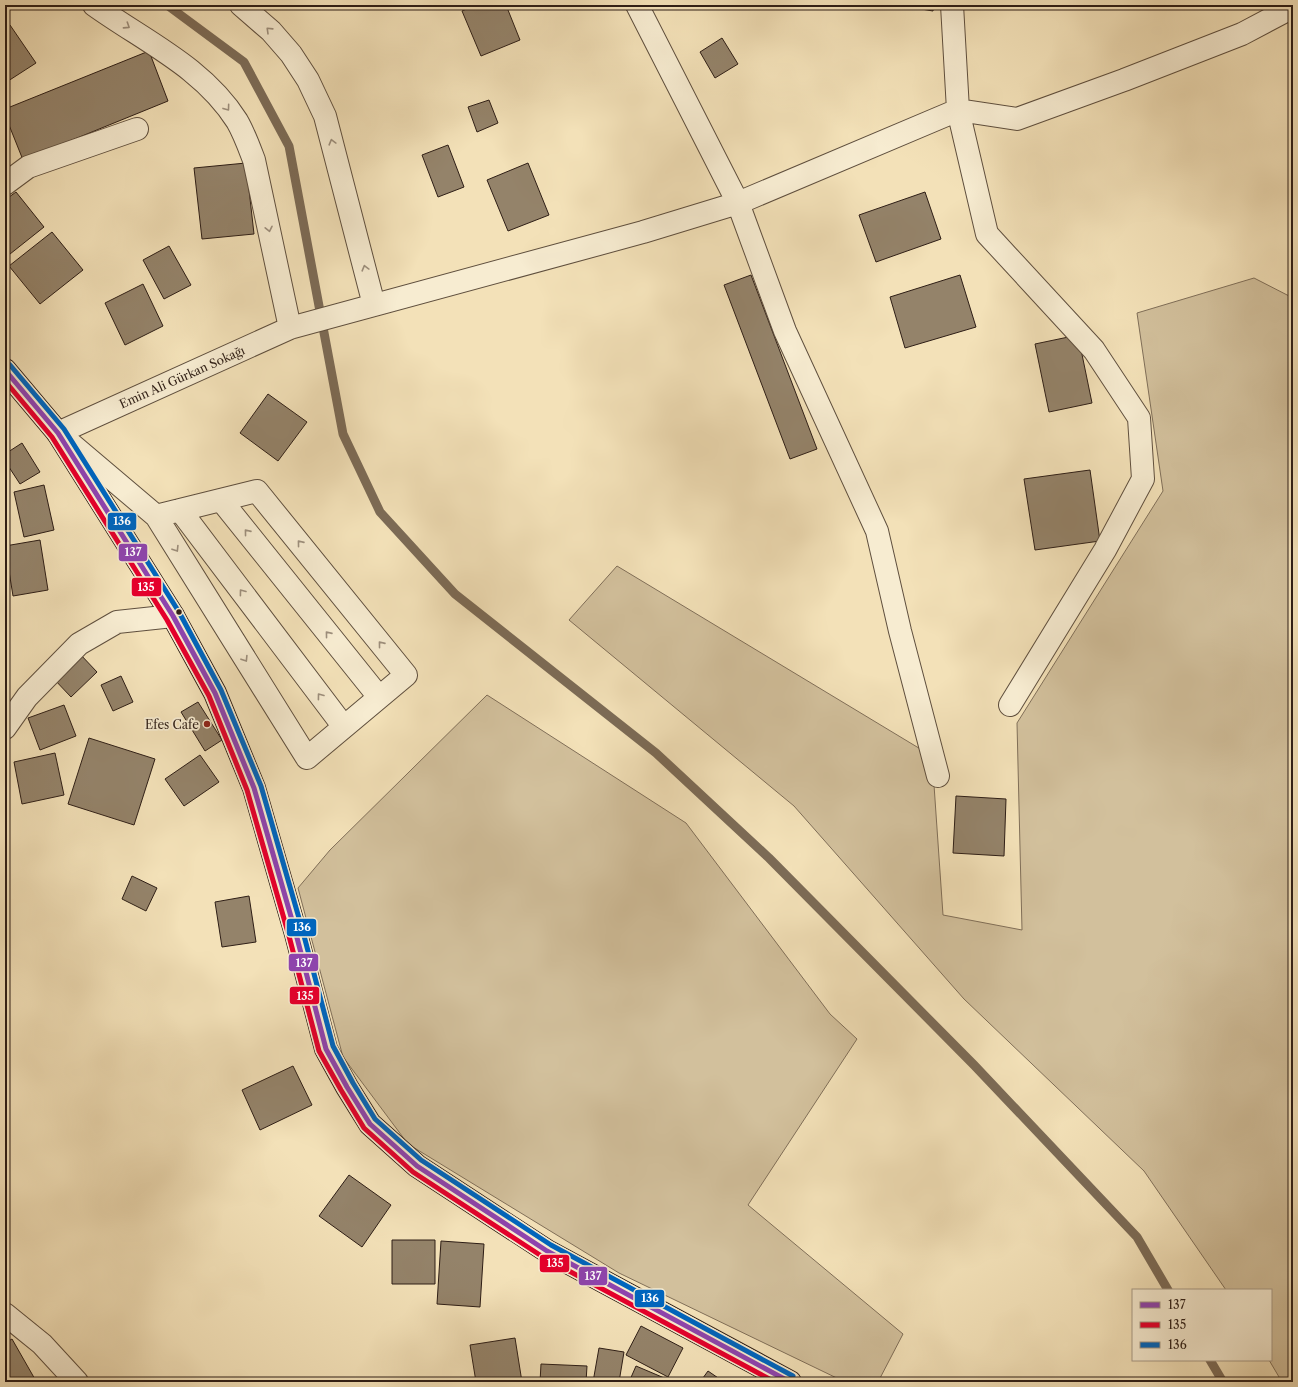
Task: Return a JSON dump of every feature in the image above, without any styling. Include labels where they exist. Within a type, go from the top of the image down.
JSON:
[{"type":"main road","points":[[5,370],[58,433],[173,616],[215,693],[254,788],[296,934],[326,1049],[370,1124],[416,1166],[547,1252],[790,1382]]},
{"type":"street","points":[[94,5],[194,72],[221,99],[237,122],[247,141],[254,160],[299,326]]},
{"type":"street","points":[[241,5],[271,31],[291,54],[308,80],[325,116],[372,306]]},
{"type":"street","points":[[952,5],[958,110],[987,234],[1094,350],[1139,418],[1143,479],[1105,550],[1010,705]]},
{"type":"street","points":[[646,7],[738,203],[785,331],[877,531],[900,631],[938,776]]},
{"type":"street","points":[[958,110],[1017,119],[1124,80],[1242,34],[1293,7]]},
{"type":"street","name":"Emin Ali Gürkan Sokağı","points":[[58,433],[299,326],[643,232],[738,203],[958,110]]},
{"type":"street","points":[[5,184],[28,167],[137,129]]},
{"type":"street","points":[[58,433],[156,516],[307,758],[406,675],[257,491],[156,516]]},
{"type":"street","points":[[221,500],[379,697]]},
{"type":"street","points":[[180,510],[344,727]]},
{"type":"street","points":[[5,728],[27,697],[79,644],[117,622],[173,616]]},
{"type":"street","points":[[5,1314],[42,1344],[77,1382]]},
{"type":"shaded area","points":[[1254,278],[1293,298],[1293,1382],[1282,1382],[1270,1361],[1272,1361],[1272,1289],[1225,1289],[1144,1171],[964,999],[794,806],[569,620],[617,566],[932,756],[943,915],[1022,930],[1017,723],[1163,491],[1137,313]]},
{"type":"shaded area","points":[[487,695],[686,823],[830,1014],[857,1039],[748,1205],[903,1334],[878,1382],[845,1382],[619,1273],[408,1144],[343,1057],[298,888],[330,850]]},
{"type":"building","points":[[475,5],[506,5],[520,40],[481,56],[462,11]]},
{"type":"building","points":[[898,5],[934,5],[933,11]]},
{"type":"building","points":[[10,25],[36,63],[5,83],[5,28]]},
{"type":"building","points":[[722,38],[738,64],[715,78],[700,52]]},
{"type":"building","points":[[149,51],[168,101],[23,160],[5,115],[5,109]]},
{"type":"building","points":[[489,100],[498,123],[477,132],[468,107]]},
{"type":"building","points":[[448,145],[464,187],[438,197],[422,155]]},
{"type":"building","points":[[246,163],[254,234],[202,239],[194,168]]},
{"type":"building","points":[[528,163],[549,215],[508,231],[487,180]]},
{"type":"building","points":[[16,192],[44,227],[5,258],[5,200]]},
{"type":"building","points":[[925,192],[941,239],[876,262],[859,215]]},
{"type":"building","points":[[52,232],[83,270],[40,304],[9,266]]},
{"type":"building","points":[[169,246],[191,285],[164,299],[143,260]]},
{"type":"building","points":[[751,275],[817,449],[790,459],[724,285]]},
{"type":"building","points":[[960,275],[976,327],[905,348],[890,297]]},
{"type":"building","points":[[143,284],[163,326],[125,345],[105,303]]},
{"type":"building","points":[[1078,335],[1092,403],[1049,412],[1035,344]]},
{"type":"building","points":[[268,394],[307,422],[278,461],[240,433]]},
{"type":"building","points":[[22,443],[40,472],[20,484],[5,461],[5,454]]},
{"type":"building","points":[[1090,470],[1100,541],[1035,550],[1024,479]]},
{"type":"building","points":[[44,485],[54,530],[24,537],[14,492]]},
{"type":"building","points":[[40,540],[48,590],[13,596],[5,546]]},
{"type":"building","points":[[79,653],[97,672],[71,697],[53,678]]},
{"type":"building","points":[[121,676],[133,702],[113,711],[101,685]]},
{"type":"building","points":[[198,702],[222,740],[205,751],[181,712]]},
{"type":"building","points":[[64,705],[76,736],[40,750],[28,718]]},
{"type":"building","points":[[89,738],[155,759],[134,825],[68,804]]},
{"type":"building","points":[[55,753],[64,795],[22,804],[14,762]]},
{"type":"building","points":[[200,755],[219,782],[184,806],[165,779]]},
{"type":"building","points":[[956,796],[1006,799],[1004,856],[953,853]]},
{"type":"building","points":[[132,876],[157,888],[146,911],[122,899]]},
{"type":"building","points":[[249,896],[256,942],[222,947],[215,902]]},
{"type":"building","points":[[293,1066],[312,1105],[260,1130],[242,1090]]},
{"type":"building","points":[[349,1175],[391,1205],[362,1247],[319,1216]]},
{"type":"building","points":[[392,1240],[435,1240],[435,1284],[392,1284]]},
{"type":"building","points":[[441,1241],[484,1244],[480,1307],[437,1304]]},
{"type":"building","points":[[641,1326],[683,1348],[668,1377],[626,1355]]},
{"type":"building","points":[[515,1338],[522,1382],[476,1382],[470,1345]]},
{"type":"building","points":[[12,1339],[36,1381],[5,1382],[5,1343]]},
{"type":"building","points":[[599,1348],[624,1352],[619,1382],[593,1382]]},
{"type":"building","points":[[541,1364],[587,1366],[586,1382],[540,1382]]},
{"type":"building","points":[[636,1366],[669,1380],[668,1382],[629,1382]]},
{"type":"building","points":[[708,1371],[724,1382],[700,1382]]},
{"type":"waterway","points":[[167,5],[244,62],[289,146],[343,434],[380,512],[455,594],[656,753],[769,858],[974,1065],[1137,1237],[1167,1289]]},
{"type":"waterway","points":[[1211,1361],[1223,1382]]},
{"type":"transit line","name":"136","points":[[10,365],[64,429],[179,612],[221,690],[261,786],[303,932],[333,1046],[375,1119],[421,1160],[551,1245],[793,1376]]},
{"type":"transit line","name":"137","points":[[5,370],[58,433],[173,616],[215,693],[254,788],[296,934],[326,1049],[370,1124],[417,1166],[547,1251],[790,1382]]},
{"type":"transit line","name":"135","points":[[5,381],[52,437],[167,620],[209,696],[247,790],[289,936],[319,1051],[364,1128],[413,1172],[543,1257],[775,1382]]},
{"type":"place","name":"Efes Cafe","points":[[207,724]]}]
